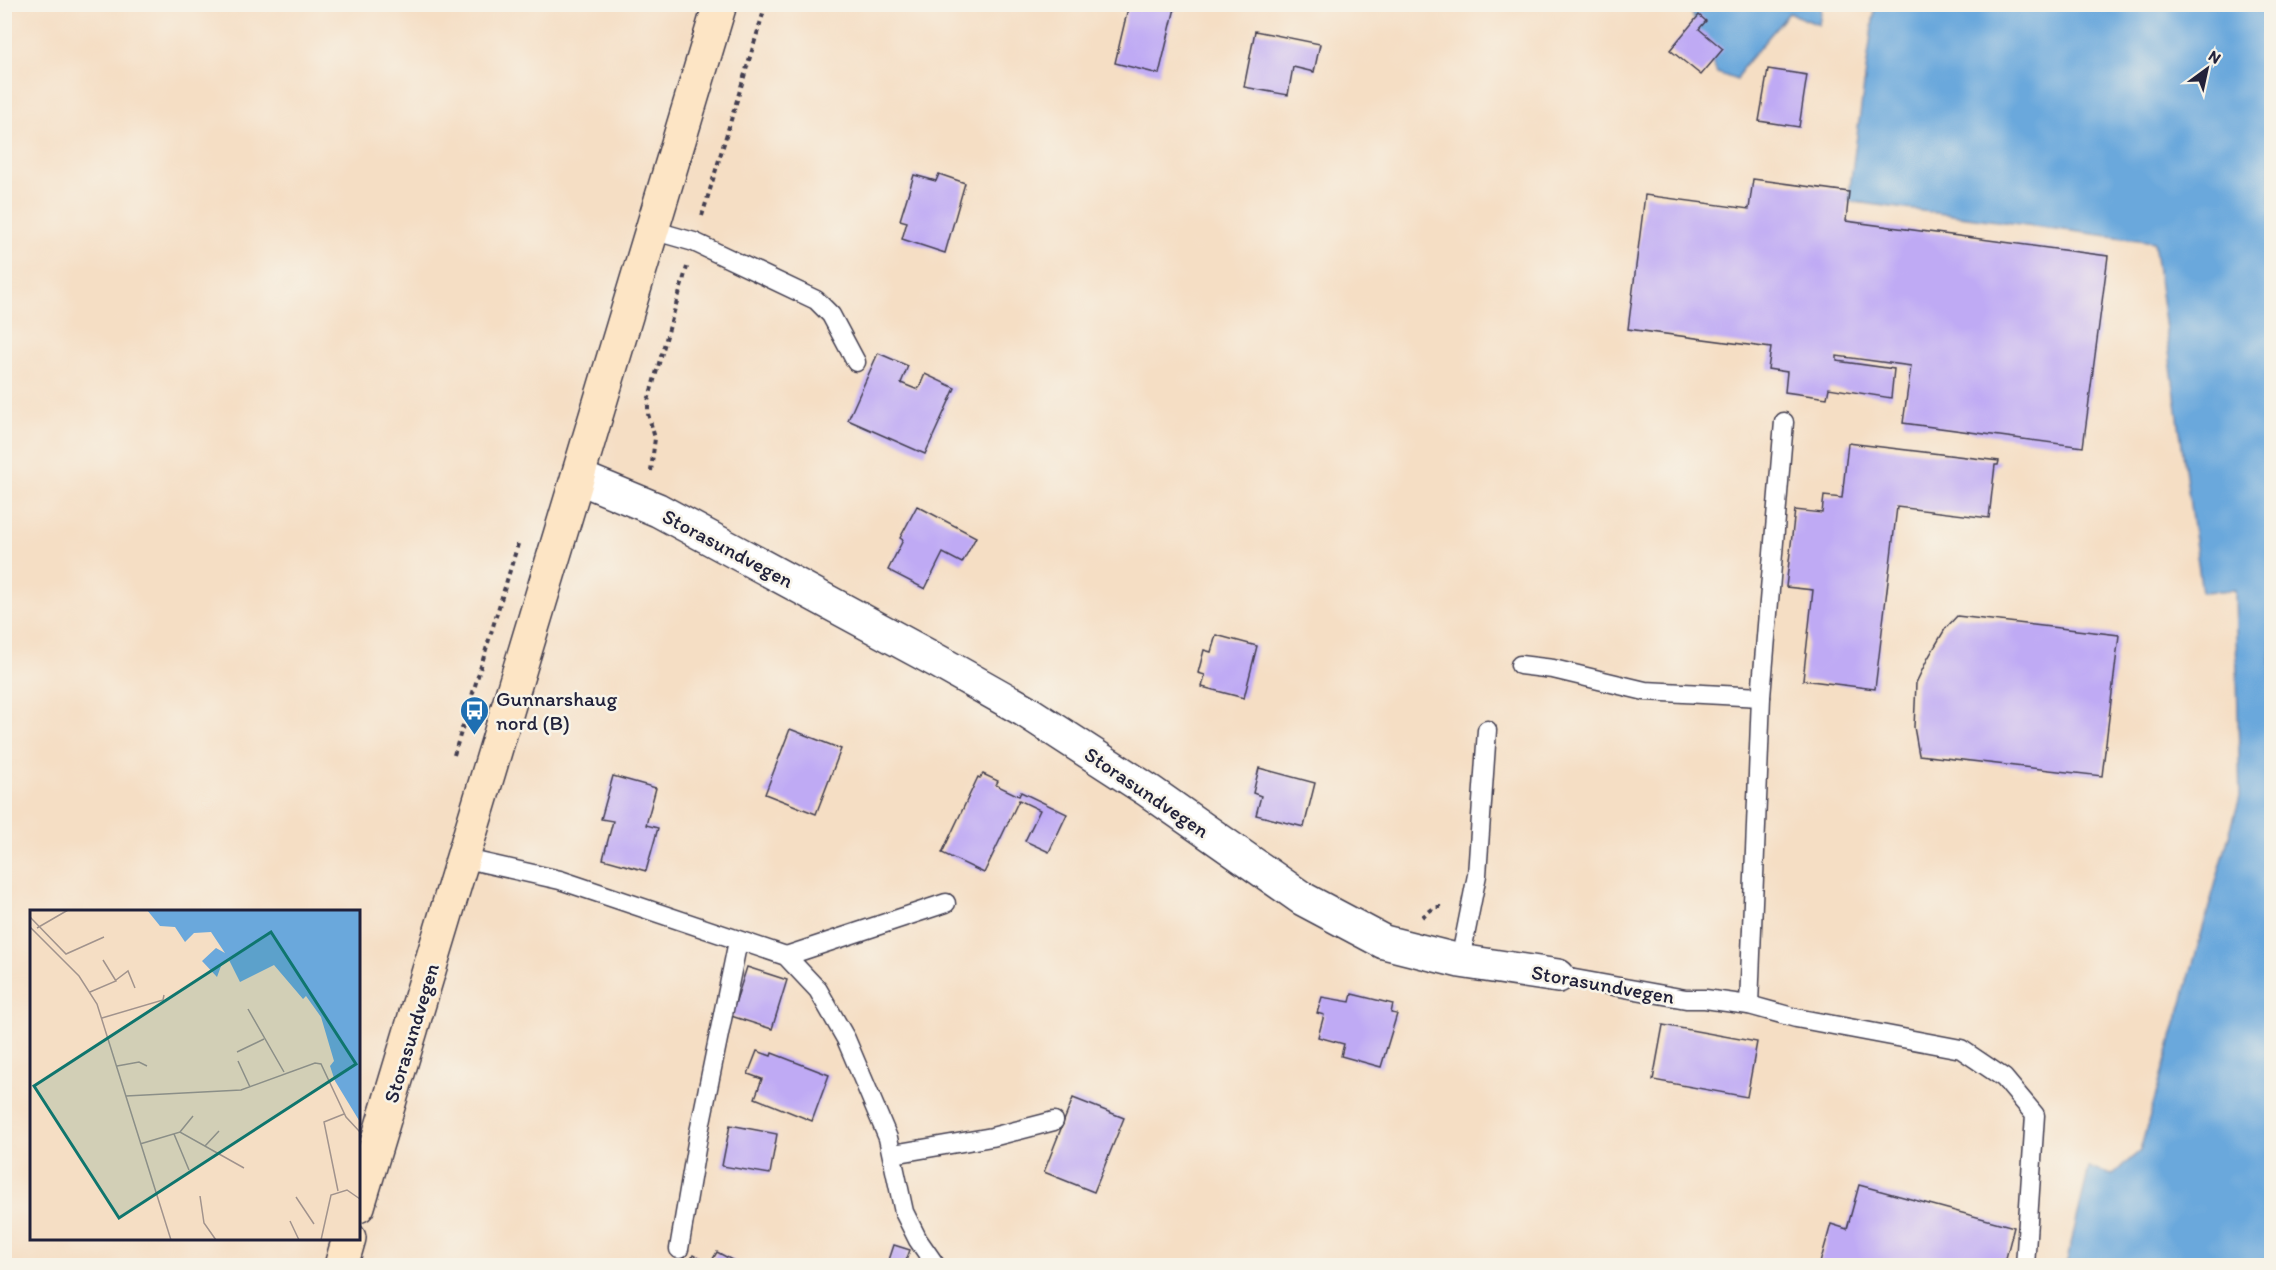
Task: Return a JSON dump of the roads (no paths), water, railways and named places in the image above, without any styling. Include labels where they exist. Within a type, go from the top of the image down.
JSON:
[{"type":"main road","name":"Storasundvegen","points":[[360,1199],[720,4]]},
{"type":"main road","points":[[341,1266],[349,1240]]},
{"type":"street","name":"Storasundvegen","points":[[578,477],[658,510],[1024,710],[1149,791],[1303,899],[1384,942],[1460,961],[1558,976]]},
{"type":"lane","points":[[652,231],[694,242],[816,300],[831,315],[856,362]]},
{"type":"lane","points":[[1749,1005],[1761,698],[1784,422]]},
{"type":"lane","points":[[1520,665],[1553,669],[1645,691],[1761,698]]},
{"type":"lane","points":[[1460,961],[1477,875],[1487,730]]},
{"type":"lane","points":[[463,860],[560,880],[786,956],[818,990],[846,1039],[893,1154],[904,1212],[918,1240],[936,1266]]},
{"type":"lane","points":[[786,956],[946,903]]},
{"type":"lane","points":[[680,1249],[698,1137],[738,941]]},
{"type":"lane","name":"Storasundvegen","points":[[1558,976],[1686,999],[1705,999],[1749,1005],[1796,1018],[1961,1049],[2004,1078],[2036,1115],[2025,1266]]},
{"type":"lane","points":[[893,1154],[992,1137],[1054,1121]]},
{"type":"water","points":[[1688,5],[1822,5],[1819,25],[1789,13],[1743,67],[1737,80],[1717,73]]},
{"type":"water","points":[[1866,5],[2271,5],[2271,1265],[2066,1265],[2089,1168],[2112,1175],[2140,1151],[2240,797],[2235,590],[2202,592],[2154,242],[1848,201],[1875,6]]},
{"type":"place","name":"Gunnarshaug nord (B)","points":[[475,736]]}]
